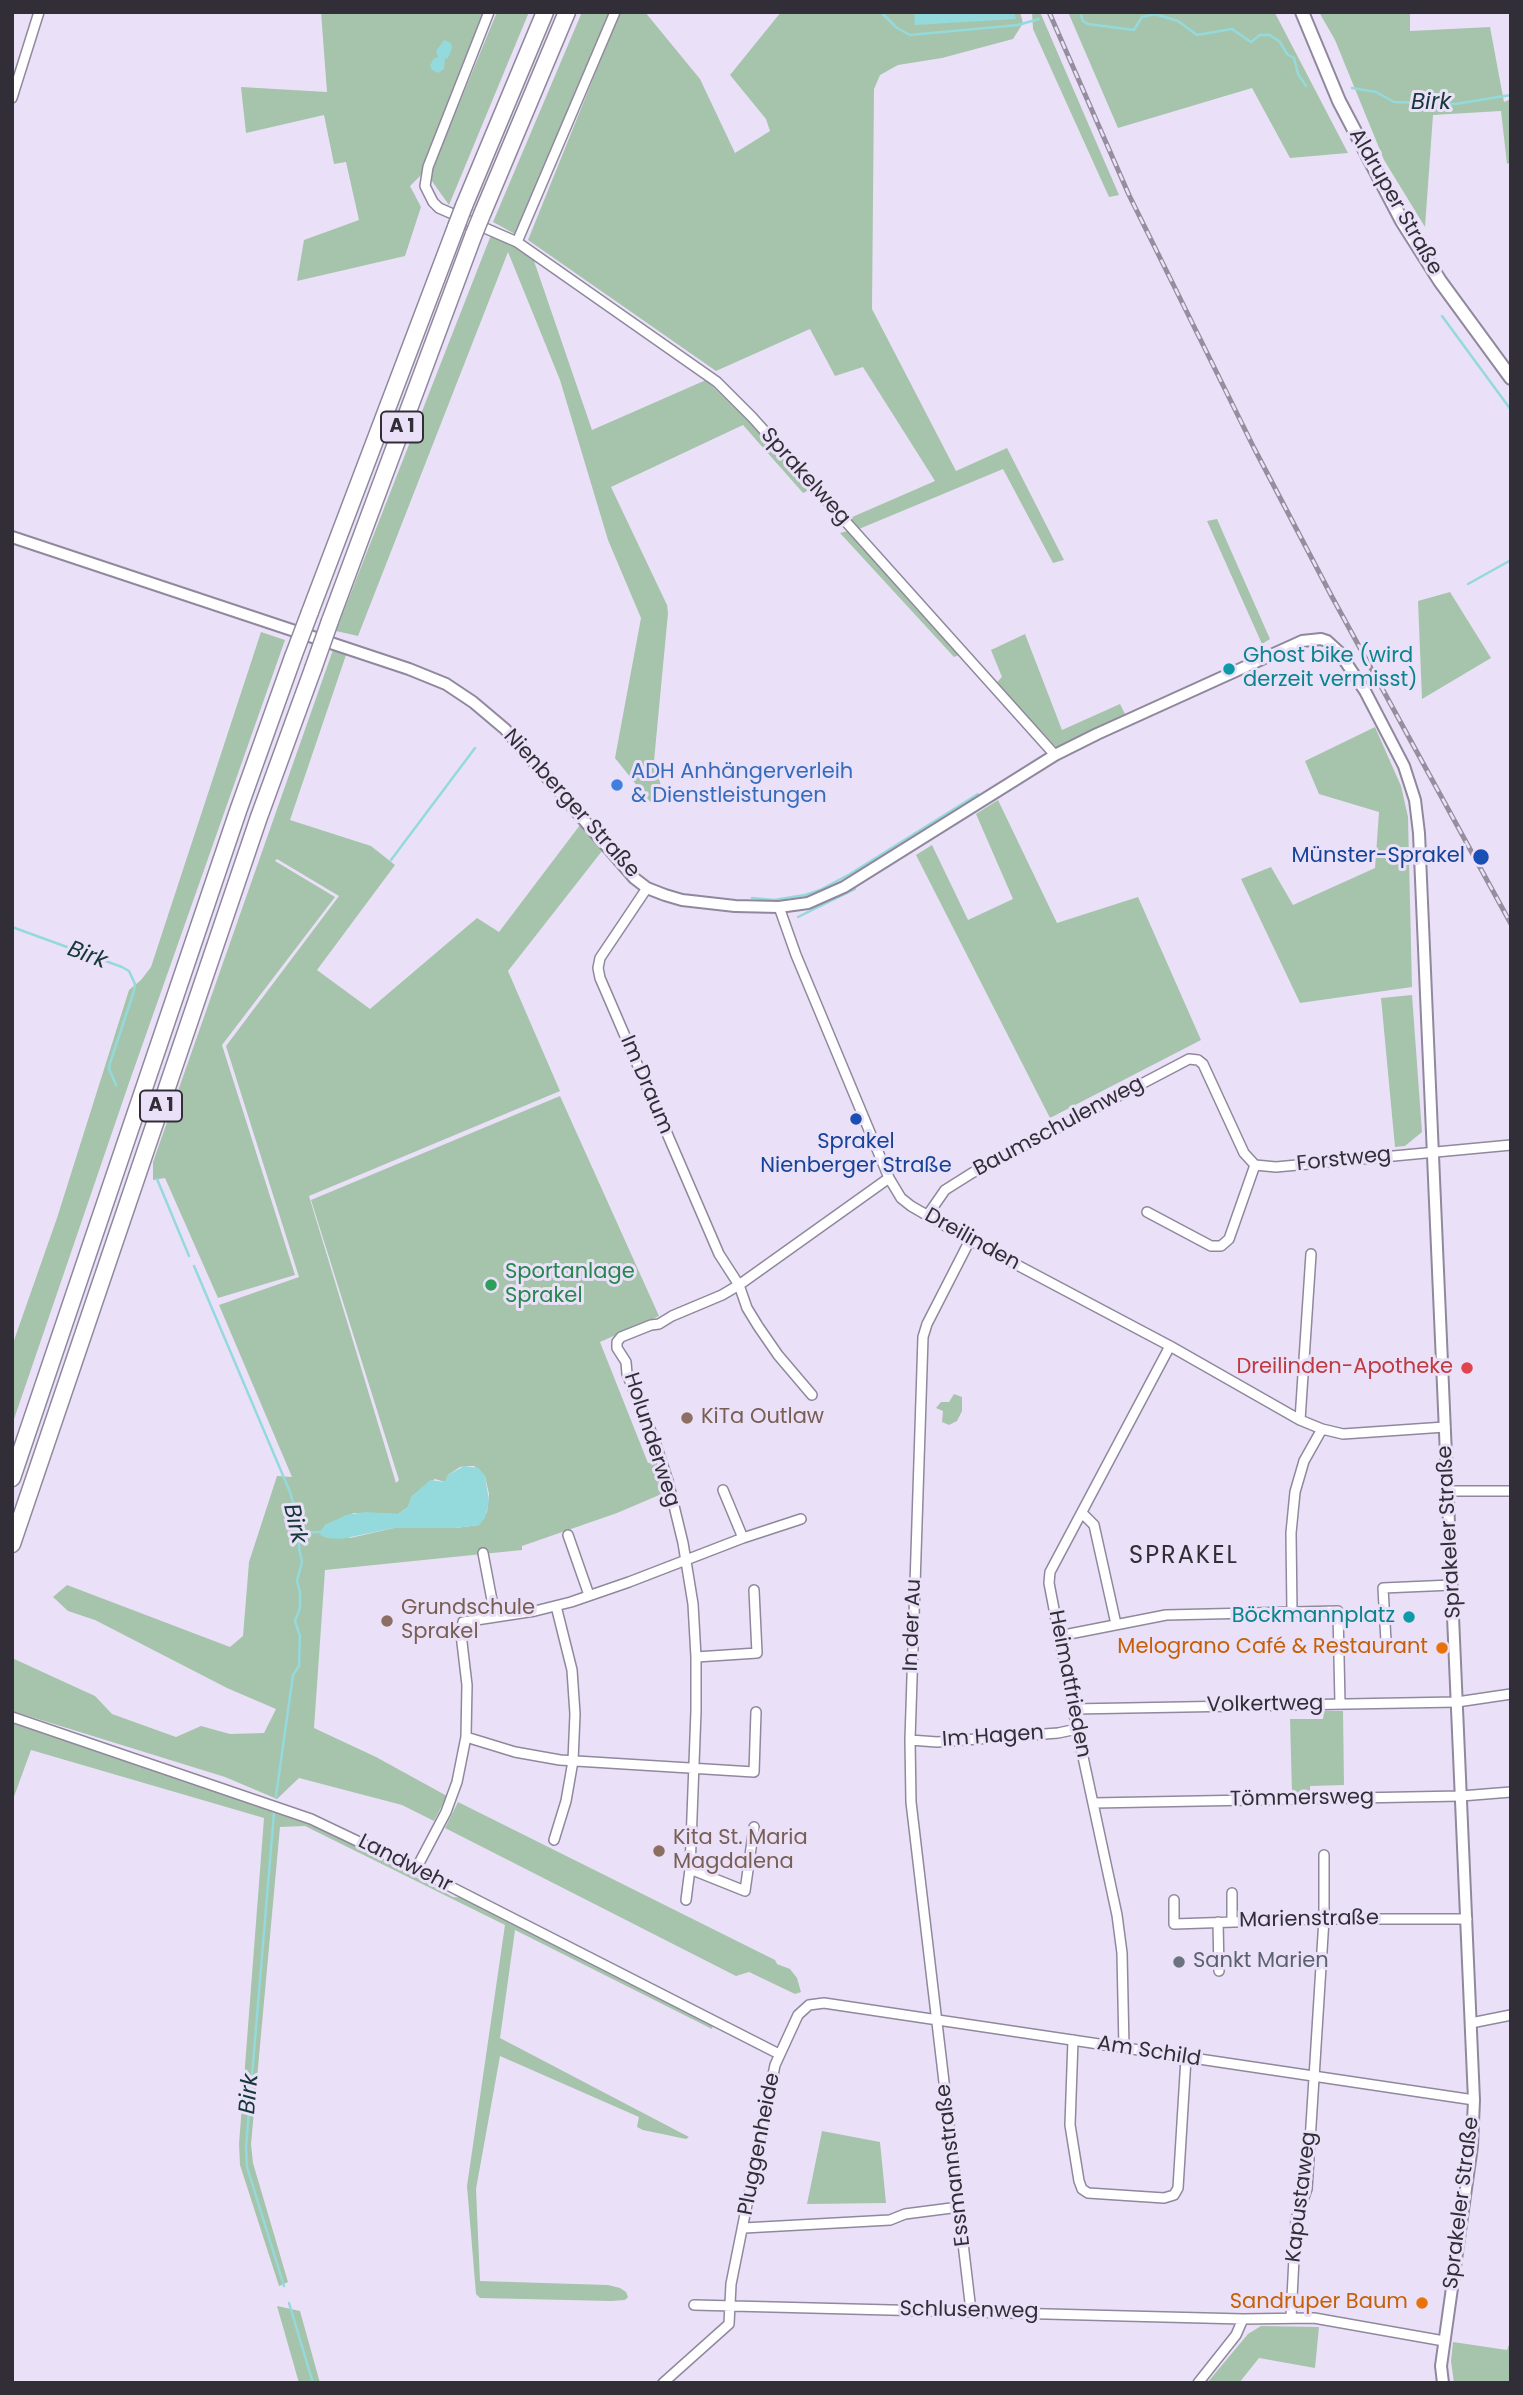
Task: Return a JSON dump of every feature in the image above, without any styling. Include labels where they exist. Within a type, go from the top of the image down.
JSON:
[{"type":"highway","name":"A 1","points":[[12,1478],[238,811],[293,657],[464,206],[545,12]]},
{"type":"highway","name":"A 1","points":[[12,1544],[259,817],[330,621],[474,234],[567,12]]},
{"type":"main road","name":"Aldruper Straße","points":[[1303,12],[1339,101],[1402,221],[1440,281],[1511,378]]},
{"type":"street","points":[[12,98],[40,12]]},
{"type":"street","name":"Sprakelweg","points":[[489,12],[428,167],[425,186],[428,196],[439,208],[517,242],[717,382],[752,417],[1055,755]]},
{"type":"street","points":[[517,242],[615,12]]},
{"type":"street","name":"Nienberger Straße","points":[[12,537],[409,669],[446,684],[505,729],[634,878],[647,888],[682,900],[735,906],[779,907],[808,903],[844,887],[1055,755],[1106,729],[1312,639],[1321,639],[1333,646],[1365,691]]},
{"type":"street","name":"Sprakeler Straße","points":[[1365,691],[1404,766],[1418,816],[1434,1151],[1474,2100],[1472,2146],[1441,2366],[1443,2383]]},
{"type":"street","name":"Im Draum","points":[[647,888],[603,953],[598,963],[598,973],[719,1254],[739,1285],[747,1308],[758,1326],[812,1395]]},
{"type":"street","name":"Dreilinden","points":[[779,907],[796,955],[889,1178],[901,1198],[970,1240],[1170,1346],[1300,1420],[1343,1434],[1445,1427]]},
{"type":"street","name":"Baumschulenweg","points":[[927,1216],[945,1190],[972,1173],[1189,1059],[1203,1064],[1244,1153],[1255,1165]]},
{"type":"street","name":"Forstweg","points":[[1255,1165],[1276,1167],[1511,1145]]},
{"type":"street","points":[[1147,1212],[1211,1246],[1222,1246],[1229,1239],[1255,1165]]},
{"type":"street","points":[[739,1285],[889,1178]]},
{"type":"street","name":"In der Au","points":[[937,2020],[911,1802],[910,1740],[923,1337],[970,1240]]},
{"type":"street","points":[[1300,1420],[1311,1254]]},
{"type":"street","name":"Holunderweg","points":[[686,1899],[690,1869],[694,1768],[696,1657],[693,1604],[668,1481],[627,1374],[626,1362],[617,1345],[621,1337],[660,1324],[739,1285]]},
{"type":"street","name":"Heimatfrieden","points":[[1124,2048],[1122,1953],[1117,1914],[1049,1583],[1050,1573],[1170,1346]]},
{"type":"street","points":[[1292,1612],[1291,1533],[1299,1475],[1322,1429]]},
{"type":"street","points":[[723,1490],[743,1538]]},
{"type":"street","points":[[1448,1491],[1511,1491]]},
{"type":"street","points":[[1083,1514],[1094,1525],[1116,1624]]},
{"type":"street","points":[[416,1869],[446,1812],[457,1782],[466,1737],[467,1685],[462,1626],[467,1620],[556,1606],[801,1519]]},
{"type":"street","points":[[569,1535],[589,1595]]},
{"type":"street","points":[[483,1553],[495,1616]]},
{"type":"street","points":[[1386,1641],[1383,1588],[1452,1585]]},
{"type":"street","points":[[696,1657],[757,1653],[754,1590]]},
{"type":"street","points":[[554,1840],[566,1801],[573,1761],[575,1714],[573,1678],[556,1606]]},
{"type":"street","points":[[1059,1636],[1166,1615],[1338,1611],[1340,1704]]},
{"type":"street","name":"Volkertweg","points":[[1073,1709],[1457,1702],[1511,1694]]},
{"type":"street","points":[[466,1737],[527,1755],[573,1761],[754,1772],[756,1712]]},
{"type":"street","name":"Landwehr","points":[[12,1717],[311,1819],[416,1869],[779,2054]]},
{"type":"street","name":"Im Hagen","points":[[910,1740],[937,1742],[1058,1733],[1077,1729]]},
{"type":"street","name":"Tömmersweg","points":[[1094,1803],[1461,1796],[1511,1792]]},
{"type":"street","points":[[690,1869],[745,1891],[754,1827]]},
{"type":"street","name":"Kapustaweg","points":[[1291,2317],[1296,2219],[1307,2189],[1324,1919],[1324,1855]]},
{"type":"street","points":[[1232,1893],[1232,1922]]},
{"type":"street","name":"Marienstraße","points":[[1174,1900],[1174,1924],[1324,1919],[1467,1919]]},
{"type":"street","points":[[1218,1923],[1219,1971]]},
{"type":"street","name":"Pluggenheide","points":[[731,2307],[731,2284],[779,2054],[803,2009],[815,2003],[824,2003]]},
{"type":"street","name":"Am Schild","points":[[824,2003],[1474,2100]]},
{"type":"street","points":[[1471,2023],[1511,2015]]},
{"type":"street","name":"Essmannstraße","points":[[937,2020],[971,2311]]},
{"type":"street","points":[[1073,2040],[1070,2125],[1079,2181],[1082,2189],[1088,2193],[1164,2198],[1174,2195],[1178,2188],[1186,2057]]},
{"type":"street","points":[[744,2228],[890,2220],[905,2214],[959,2207]]},
{"type":"street","name":"Schlusenweg","points":[[694,2305],[1243,2319],[1321,2318],[1444,2340]]},
{"type":"street","points":[[663,2383],[726,2329],[731,2307]]},
{"type":"street","points":[[1198,2383],[1236,2335],[1243,2319]]},
{"type":"shaded area","points":[[321,12],[485,12],[421,175],[410,186],[421,207],[405,256],[297,281],[304,240],[359,220],[346,162],[334,164],[324,115],[246,133],[241,87],[327,92]]},
{"type":"shaded area","points":[[497,12],[529,12],[449,205],[429,177]]},
{"type":"shaded area","points":[[582,12],[610,12],[515,234],[493,222]]},
{"type":"shaded area","points":[[620,12],[645,12],[700,79],[735,153],[770,131],[766,119],[730,75],[781,12],[1020,12],[1023,23],[1013,39],[942,58],[898,65],[880,75],[874,89],[872,309],[956,471],[1007,448],[1064,560],[1053,563],[1003,469],[859,529],[850,518],[935,481],[863,367],[835,376],[810,329],[716,371],[528,240]]},
{"type":"shaded area","points":[[914,12],[1014,12],[1016,19],[915,25]]},
{"type":"shaded area","points":[[1032,12],[1040,12],[1119,195],[1109,197],[1033,29]]},
{"type":"shaded area","points":[[1068,12],[1275,13],[1348,153],[1290,158],[1252,88],[1118,128]]},
{"type":"shaded area","points":[[1319,12],[1410,12],[1410,31],[1490,27],[1504,102],[1511,99],[1511,162],[1507,164],[1501,111],[1433,115],[1425,227],[1384,160],[1335,40]]},
{"type":"shaded area","points":[[444,40],[451,43],[452,48],[445,59],[444,69],[438,73],[430,66],[433,59],[438,57],[436,51]]},
{"type":"shaded area","points":[[491,235],[533,258],[592,430],[706,380],[748,421],[810,490],[803,493],[743,425],[611,487],[667,605],[668,613],[654,761],[662,789],[650,802],[615,758],[641,618],[608,540],[560,380],[508,252],[358,636],[336,631]]},
{"type":"shaded area","points":[[1217,519],[1270,639],[1262,644],[1207,521]]},
{"type":"shaded area","points":[[847,531],[959,655],[954,657],[840,533]]},
{"type":"shaded area","points":[[1450,592],[1491,658],[1422,699],[1418,601]]},
{"type":"shaded area","points":[[261,632],[285,640],[12,1425],[12,1346],[57,1218],[129,990],[151,967]]},
{"type":"shaded area","points":[[1025,634],[1062,730],[1120,704],[1125,714],[1057,748],[996,683],[1002,677],[991,650]]},
{"type":"shaded area","points":[[334,647],[347,652],[290,820],[371,846],[395,865],[317,970],[370,1009],[477,918],[499,932],[580,825],[602,851],[508,971],[560,1091],[309,1196],[396,1483],[399,1480],[311,1200],[560,1096],[659,1316],[600,1342],[648,1463],[655,1462],[664,1493],[617,1513],[522,1546],[522,1550],[325,1570],[314,1728],[376,1757],[447,1796],[434,1821],[402,1805],[299,1778],[277,1799],[225,1777],[12,1711],[12,1658],[95,1696],[112,1714],[176,1737],[201,1726],[230,1734],[264,1733],[276,1709],[227,1688],[95,1620],[68,1611],[53,1597],[67,1585],[230,1647],[243,1636],[249,1562],[277,1476],[292,1477],[219,1305],[299,1277],[226,1046],[339,896],[277,859],[275,861],[335,897],[222,1045],[295,1275],[218,1298],[165,1178],[153,1180],[153,1162]],"holes":[[[474,1466],[485,1476],[489,1494],[487,1512],[479,1525],[455,1528],[394,1528],[350,1538],[325,1525],[354,1513],[398,1514],[408,1507],[412,1496],[435,1479],[445,1482],[448,1475],[460,1467]]]},
{"type":"shaded area","points":[[1375,727],[1401,786],[1408,817],[1412,987],[1300,1003],[1241,879],[1271,867],[1293,905],[1375,868],[1379,812],[1319,794],[1305,761]]},
{"type":"shaded area","points":[[998,800],[1057,923],[1138,897],[1201,1040],[1050,1118],[916,855],[932,845],[968,920],[1013,899],[976,814]]},
{"type":"shaded area","points":[[1412,995],[1422,1132],[1405,1146],[1395,1147],[1381,998]]},
{"type":"shaded area","points":[[954,1394],[962,1397],[962,1411],[957,1421],[949,1425],[942,1422],[943,1411],[936,1408],[941,1402],[949,1402]]},
{"type":"shaded area","points":[[464,1466],[479,1468],[485,1476],[489,1501],[485,1518],[479,1525],[455,1528],[394,1528],[341,1539],[320,1535],[325,1525],[346,1515],[366,1512],[398,1514],[408,1507],[412,1496],[430,1480],[445,1482],[448,1475]]},
{"type":"shaded area","points":[[1324,1711],[1343,1711],[1344,1785],[1310,1786],[1310,1793],[1292,1793],[1290,1719],[1323,1719]]},
{"type":"shaded area","points":[[12,1721],[319,1825],[399,1863],[404,1871],[453,1897],[467,1898],[713,2025],[712,2029],[515,1930],[500,2038],[689,2137],[686,2139],[643,2130],[637,2127],[639,2117],[500,2056],[476,2189],[480,2281],[608,2285],[620,2288],[628,2297],[625,2300],[611,2301],[480,2298],[476,2294],[467,2186],[505,1925],[305,1826],[280,1827],[251,2144],[253,2163],[288,2282],[279,2286],[240,2165],[239,2144],[264,1818],[31,1750],[12,1802]]},
{"type":"shaded area","points":[[458,1802],[775,1960],[777,1964],[790,1969],[797,1978],[801,1992],[795,1994],[749,1972],[736,1976],[445,1828]]},
{"type":"shaded area","points":[[822,2131],[880,2142],[886,2203],[807,2204]]},
{"type":"shaded area","points":[[277,2306],[300,2311],[320,2383],[299,2383]]},
{"type":"shaded area","points":[[1261,2326],[1319,2327],[1315,2368],[1259,2358],[1239,2383],[1207,2383],[1248,2334]]},
{"type":"shaded area","points":[[1511,2339],[1511,2383],[1454,2383],[1451,2361],[1453,2342],[1507,2350]]},
{"type":"waterway","name":"Birk","points":[[881,12],[897,28],[910,35],[1018,25],[1039,19]]},
{"type":"waterway","name":"Birk","points":[[1080,12],[1083,21],[1088,24],[1134,30],[1142,17],[1155,14],[1178,21],[1197,35],[1232,29],[1251,42],[1260,35],[1270,35],[1294,58],[1298,74],[1306,86]]},
{"type":"waterway","name":"Birk","points":[[1352,88],[1376,92],[1394,102],[1455,104],[1511,95]]},
{"type":"waterway","points":[[1442,316],[1511,410]]},
{"type":"waterway","points":[[1468,584],[1511,560]]},
{"type":"waterway","points":[[391,860],[475,748]]},
{"type":"waterway","points":[[752,898],[774,900],[820,890],[978,794]]},
{"type":"waterway","points":[[798,917],[855,889]]},
{"type":"waterway","name":"Birk","points":[[12,927],[129,971],[135,984],[134,991],[109,1069],[116,1085]]},
{"type":"waterway","name":"Birk","points":[[157,1179],[189,1256]]},
{"type":"waterway","name":"Birk","points":[[194,1266],[290,1492],[298,1520],[302,1562],[297,1581],[300,1608],[295,1621],[300,1636],[299,1666],[293,1675],[276,1796]]},
{"type":"waterway","points":[[300,1533],[320,1532]]},
{"type":"waterway","name":"Birk","points":[[274,1813],[246,2147],[247,2167],[284,2286]]},
{"type":"waterway","name":"Birk","points":[[289,2303],[313,2383]]},
{"type":"railway","points":[[1049,12],[1129,195],[1254,448],[1511,924]]},
{"type":"place","name":"Ghost bike (wird derzeit vermisst)","points":[[1229,669]]},
{"type":"place","name":"ADH Anhängerverleih & Dienstleistungen","points":[[617,785]]},
{"type":"place","name":"Münster-Sprakel","points":[[1481,857]]},
{"type":"place","name":"Sprakel Nienberger Straße","points":[[856,1119]]},
{"type":"place","name":"Sportanlage Sprakel","points":[[491,1285]]},
{"type":"place","name":"Dreilinden-Apotheke","points":[[1467,1368]]},
{"type":"place","name":"KiTa Outlaw","points":[[687,1418]]},
{"type":"place","name":"Böckmannplatz","points":[[1409,1617]]},
{"type":"place","name":"Grundschule Sprakel","points":[[387,1621]]},
{"type":"place","name":"Melograno Café & Restaurant","points":[[1442,1648]]},
{"type":"place","name":"Kita St. Maria Magdalena","points":[[659,1851]]},
{"type":"place","name":"Sankt Marien","points":[[1179,1962]]},
{"type":"place","name":"Sandruper Baum","points":[[1422,2303]]},
{"type":"district","name":"SPRAKEL","points":[[1184,1557]]}]
